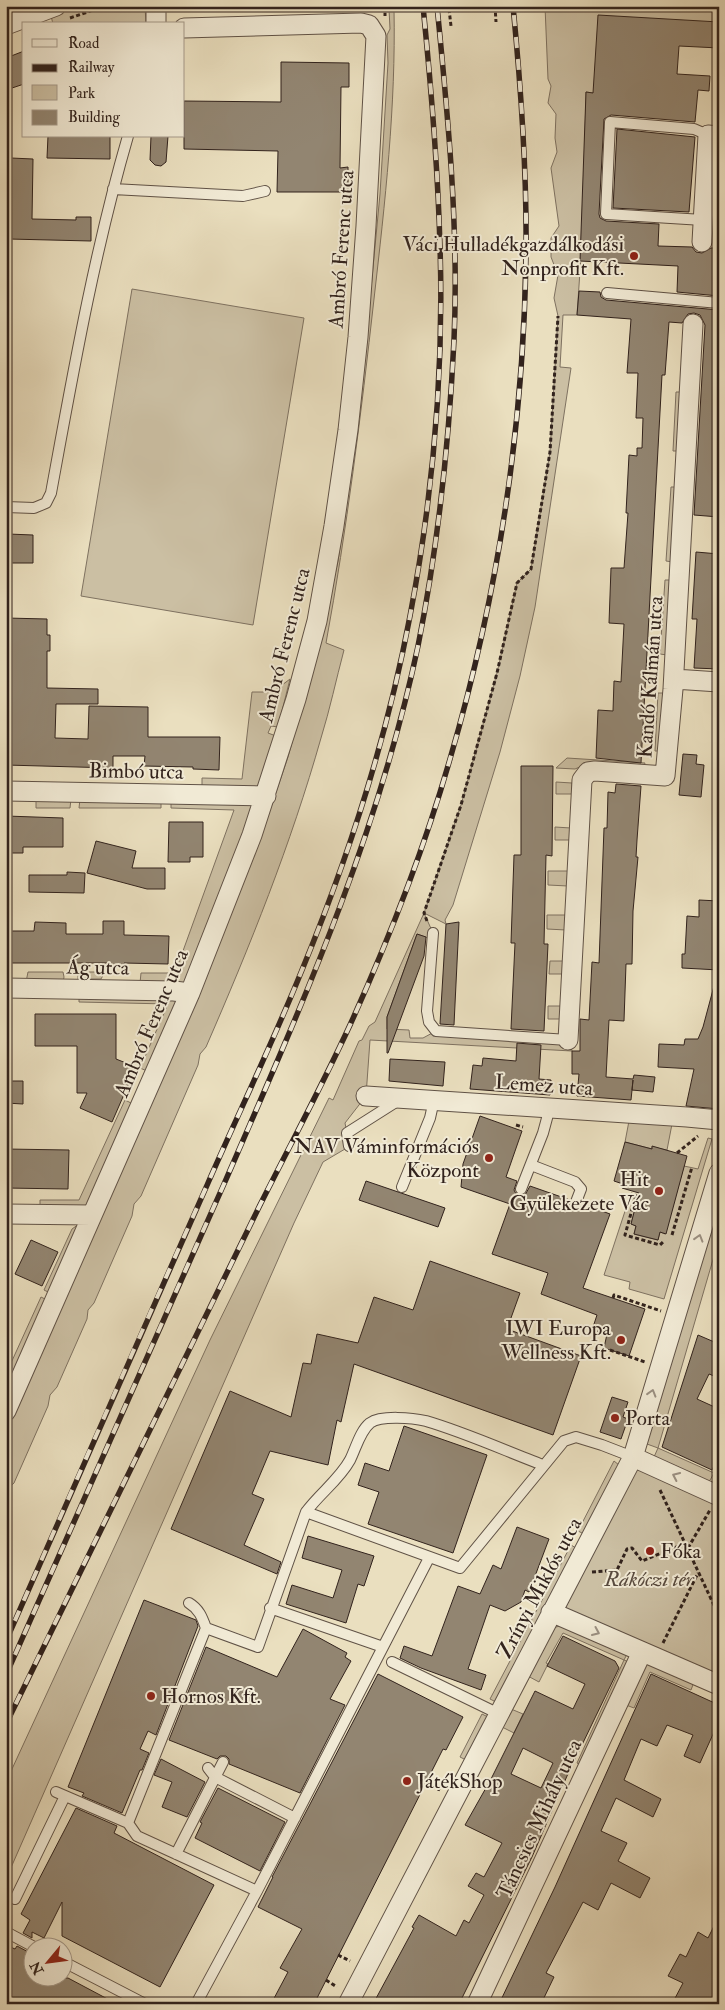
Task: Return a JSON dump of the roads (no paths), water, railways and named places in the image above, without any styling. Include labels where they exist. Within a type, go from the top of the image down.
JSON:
[{"type":"street","points":[[156,6],[156,22]]},
{"type":"street","points":[[6,25],[63,12]]},
{"type":"street","name":"Ambró Ferenc utca","points":[[6,1411],[190,993],[266,796],[296,699],[317,621],[334,526],[348,430],[358,336],[366,226],[376,36],[369,25],[361,23],[185,28]]},
{"type":"street","points":[[702,242],[713,136]]},
{"type":"street","name":"Kandó Kálmán utca","points":[[568,1040],[582,780],[588,772],[665,776],[674,679],[693,324]]},
{"type":"street","points":[[674,679],[719,682]]},
{"type":"street","name":"Bimbó utca","points":[[6,791],[266,796]]},
{"type":"street","name":"Ág utca","points":[[6,988],[174,991],[190,993]]},
{"type":"street","name":"Lemez utca","points":[[366,1096],[550,1107],[719,1120]]},
{"type":"street","name":"Zrínyi Miklós utca","points":[[348,2004],[634,1457],[719,1172]]},
{"type":"street","points":[[6,1214],[92,1215]]},
{"type":"street","points":[[634,1457],[717,1498]]},
{"type":"street","points":[[552,1612],[719,1685]]},
{"type":"street","name":"Táncsics Mihály utca","points":[[477,2004],[649,1655]]},
{"type":"lane","points":[[703,220],[606,214],[610,122],[694,129],[713,136]]},
{"type":"lane","points":[[6,507],[34,508],[46,504],[51,493],[92,278],[112,189],[127,138]]},
{"type":"lane","points":[[112,189],[243,196],[265,192]]},
{"type":"lane","points":[[607,293],[719,303]]},
{"type":"lane","points":[[433,933],[427,1011],[430,1022],[436,1030],[568,1040]]},
{"type":"lane","points":[[349,1146],[347,1133],[402,1098]]},
{"type":"lane","points":[[402,1187],[430,1118],[434,1100]]},
{"type":"lane","points":[[521,1189],[550,1107]]},
{"type":"lane","points":[[531,1165],[575,1182],[581,1189],[576,1202]]},
{"type":"lane","points":[[206,1628],[258,1646],[270,1608],[306,1512],[336,1479],[349,1461],[361,1436],[370,1423],[383,1418],[424,1421],[543,1466]]},
{"type":"lane","points":[[306,1512],[460,1568],[564,1441],[576,1438],[634,1457]]},
{"type":"lane","points":[[196,2004],[257,1891],[429,1558]]},
{"type":"lane","points":[[128,1824],[206,1628],[202,1614],[189,1603]]},
{"type":"lane","points":[[270,1608],[383,1647]]},
{"type":"lane","points":[[392,1662],[499,1714]]},
{"type":"lane","points":[[176,1854],[223,1762]]},
{"type":"lane","points":[[208,1768],[215,1778],[295,1818]]},
{"type":"lane","points":[[15,1899],[61,1794],[128,1824],[137,1836],[257,1891]]},
{"type":"lane","points":[[6,1932],[22,1941]]},
{"type":"lane","points":[[72,1966],[146,2004]]},
{"type":"railway","points":[[6,1641],[302,970],[351,840],[390,707],[410,616],[425,525],[431,479],[438,386],[441,293],[439,217],[434,126],[423,6]]},
{"type":"railway","points":[[6,1675],[224,1184],[309,986],[359,853],[382,785],[401,716],[418,646],[437,532],[446,456],[454,340],[454,215],[449,131],[437,6]]},
{"type":"railway","points":[[6,1724],[350,1025],[405,894],[440,793],[467,697],[495,572],[514,445],[520,381],[524,317],[526,191],[513,6]]},
{"type":"place","name":"Váci Hulladékgazdálkodási Nonprofit Kft.","points":[[634,256]]},
{"type":"place","name":"NAV Váminformációs Központ","points":[[489,1158]]},
{"type":"place","name":"Hit Gyülekezete Vác","points":[[659,1191]]},
{"type":"place","name":"IWI Europa Wellness Kft.","points":[[621,1340]]},
{"type":"place","name":"Porta","points":[[615,1418]]},
{"type":"place","name":"Fóka","points":[[650,1551]]},
{"type":"place","name":"Hornos Kft.","points":[[151,1696]]},
{"type":"place","name":"JátékShop","points":[[407,1781]]},
{"type":"park label","name":"Rákóczi tér","points":[[649,1579]]}]
